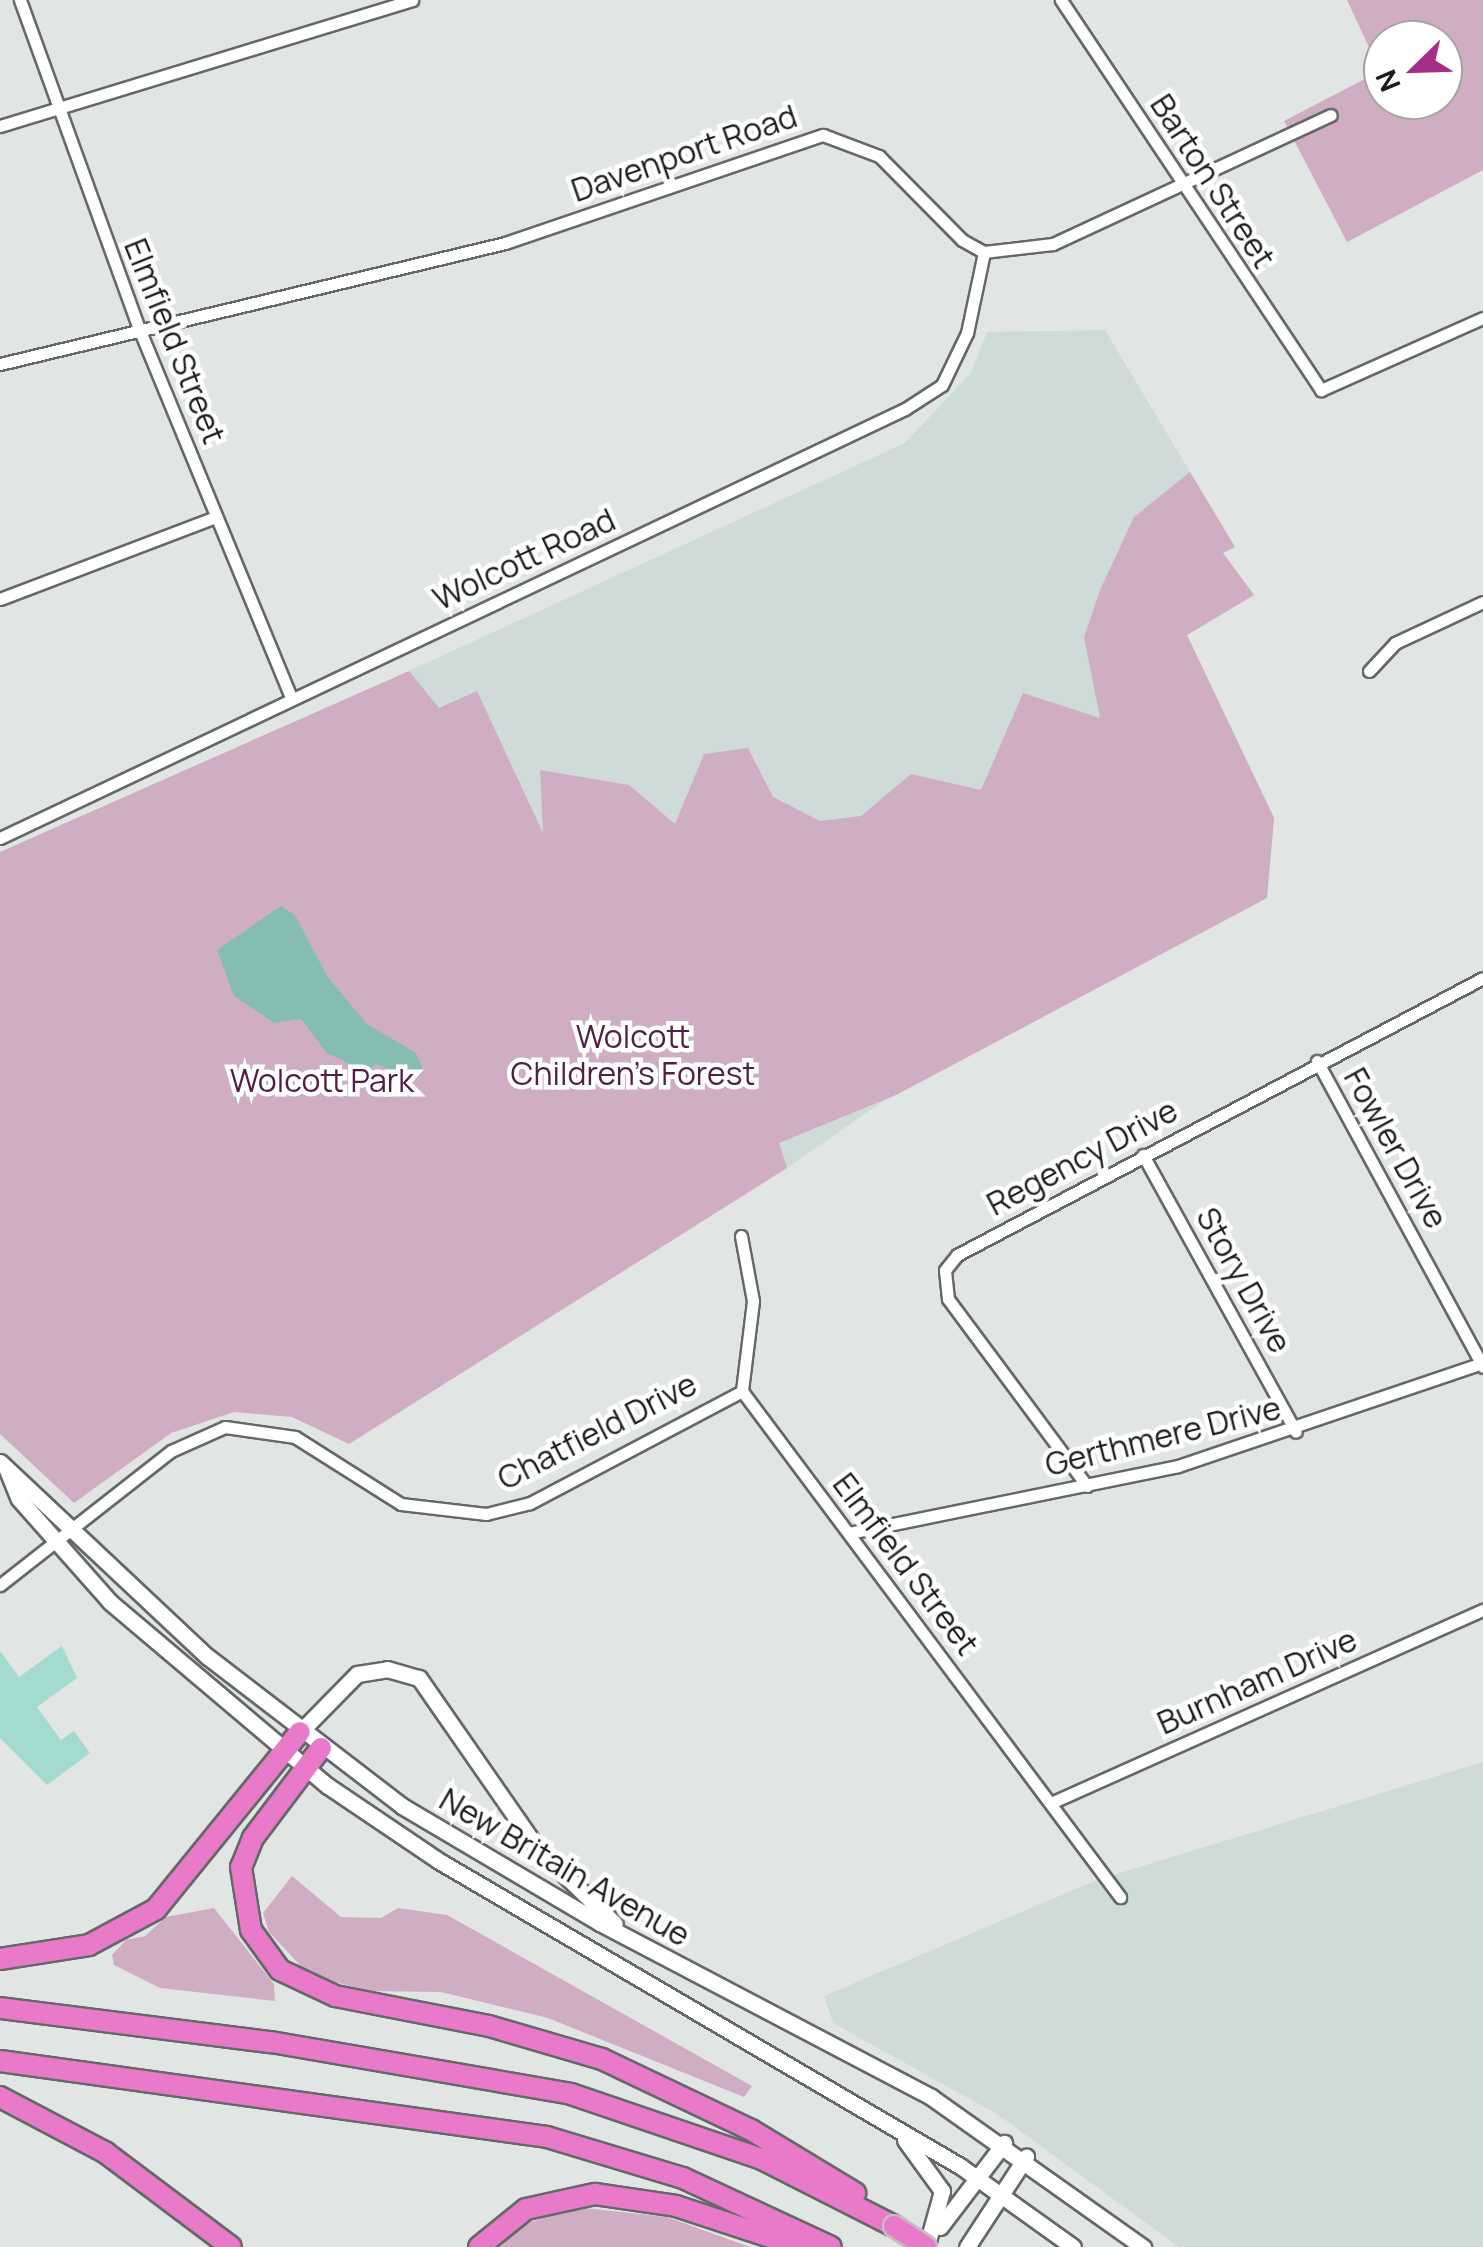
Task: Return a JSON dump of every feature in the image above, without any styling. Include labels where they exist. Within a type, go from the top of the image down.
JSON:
[{"type":"highway","points":[[0,1959],[70,1950],[146,1916],[191,1874],[300,1732]]},
{"type":"highway","points":[[321,1748],[252,1838],[240,1873],[250,1930],[280,1970],[334,1996],[524,2034],[641,2075],[820,2167],[886,2221]]},
{"type":"highway","points":[[0,2008],[555,2090],[721,2143],[886,2221],[926,2245]]},
{"type":"highway","points":[[0,2061],[535,2134],[684,2178],[831,2247]]},
{"type":"highway","points":[[0,2097],[106,2152],[232,2247]]},
{"type":"highway","points":[[479,2247],[526,2209],[594,2194],[676,2206],[801,2247]]},
{"type":"main road","name":"New Britain Avenue","points":[[3,1466],[194,1644],[321,1748],[464,1845],[1004,2143],[1143,2247]]},
{"type":"main road","name":"New Britain Avenue","points":[[3,1466],[19,1499],[56,1544],[168,1656],[305,1768],[439,1861],[978,2178],[1073,2247]]},
{"type":"main road","points":[[300,1732],[357,1674],[386,1669],[419,1678],[538,1849],[637,1942]]},
{"type":"main road","points":[[884,2120],[939,2181],[940,2214],[926,2245]]},
{"type":"main road","points":[[926,2245],[1004,2143]]},
{"type":"main road","points":[[967,2247],[1026,2158]]},
{"type":"street","name":"Elmfield Street","points":[[20,0],[56,112],[140,331],[291,698]]},
{"type":"street","points":[[0,126],[412,0]]},
{"type":"street","name":"Barton Street","points":[[1061,0],[1321,390],[1483,318]]},
{"type":"street","points":[[984,252],[1053,244],[1331,115]]},
{"type":"street","name":"Davenport Road","points":[[0,364],[505,244],[774,145],[823,135],[879,156],[962,240],[984,252]]},
{"type":"street","name":"Wolcott Road","points":[[0,838],[710,504],[942,385],[966,332],[984,252]]},
{"type":"street","points":[[0,599],[216,517]]},
{"type":"street","points":[[1370,671],[1395,642],[1483,602]]},
{"type":"street","name":"Regency Drive","points":[[1086,1486],[948,1299],[944,1270],[957,1255],[1317,1061],[1483,978]]},
{"type":"street","name":"Fowler Drive","points":[[1317,1061],[1482,1365]]},
{"type":"street","name":"Story Drive","points":[[1144,1155],[1296,1432]]},
{"type":"street","points":[[740,1236],[752,1301],[742,1391]]},
{"type":"street","name":"Gerthmere Drive","points":[[849,1534],[1086,1486],[1296,1432],[1482,1365]]},
{"type":"street","name":"Elmfield Street","points":[[742,1391],[1120,1896]]},
{"type":"street","name":"Chatfield Drive","points":[[0,1585],[76,1530],[171,1451],[225,1427],[295,1437],[401,1504],[486,1514],[530,1503],[742,1391]]},
{"type":"street","name":"Burnham Drive","points":[[1053,1802],[1483,1610]]},
{"type":"shaded area","points":[[1105,330],[1235,547],[1223,553],[1254,595],[1187,635],[1274,818],[1267,898],[879,1104],[787,1168],[732,1003],[577,884],[409,671],[905,443],[971,373],[987,332]]},
{"type":"shaded area","points":[[281,906],[295,915],[327,976],[367,1024],[416,1053],[423,1069],[408,1077],[375,1064],[355,1093],[348,1088],[352,1065],[327,1053],[301,1019],[274,1023],[234,996],[217,950]]},
{"type":"shaded area","points":[[1483,1762],[1483,2247],[1179,2247],[997,2114],[833,2023],[824,1996],[1097,1880]]},
{"type":"green space","points":[[1347,0],[1483,0],[1483,170],[1347,242],[1284,121],[1363,80],[1363,120],[1463,120],[1463,20],[1363,20],[1363,34]]},
{"type":"green space","name":"Wolcott Park","points":[[1190,472],[1235,547],[1223,553],[1254,595],[1187,635],[1274,818],[1267,898],[896,1095],[779,1143],[787,1168],[349,1444],[292,1417],[234,1412],[171,1433],[74,1503],[0,1434],[0,852],[409,671],[439,708],[477,691],[543,833],[540,770],[629,785],[675,824],[704,754],[748,748],[773,797],[820,821],[861,816],[911,774],[981,790],[1023,693],[1100,718],[1084,637],[1100,590],[1134,517]]},
{"type":"green space","points":[[292,1876],[341,1917],[381,1918],[398,1908],[447,1915],[752,2086],[744,2097],[548,2018],[441,1992],[370,1991],[310,1976],[269,1932],[263,1913]]},
{"type":"green space","points":[[214,1908],[274,1984],[275,2001],[160,1988],[114,1965],[112,1955],[126,1940],[145,1936],[166,1917]]},
{"type":"green space","points":[[576,2207],[667,2217],[750,2247],[501,2247],[521,2225]]},
{"type":"building","points":[[62,1646],[77,1678],[37,1707],[61,1740],[74,1731],[90,1753],[47,1785],[0,1738],[0,1651],[19,1677]]},
{"type":"park label","name":"Wolcott Children's Forest","points":[[633,1056]]}]
